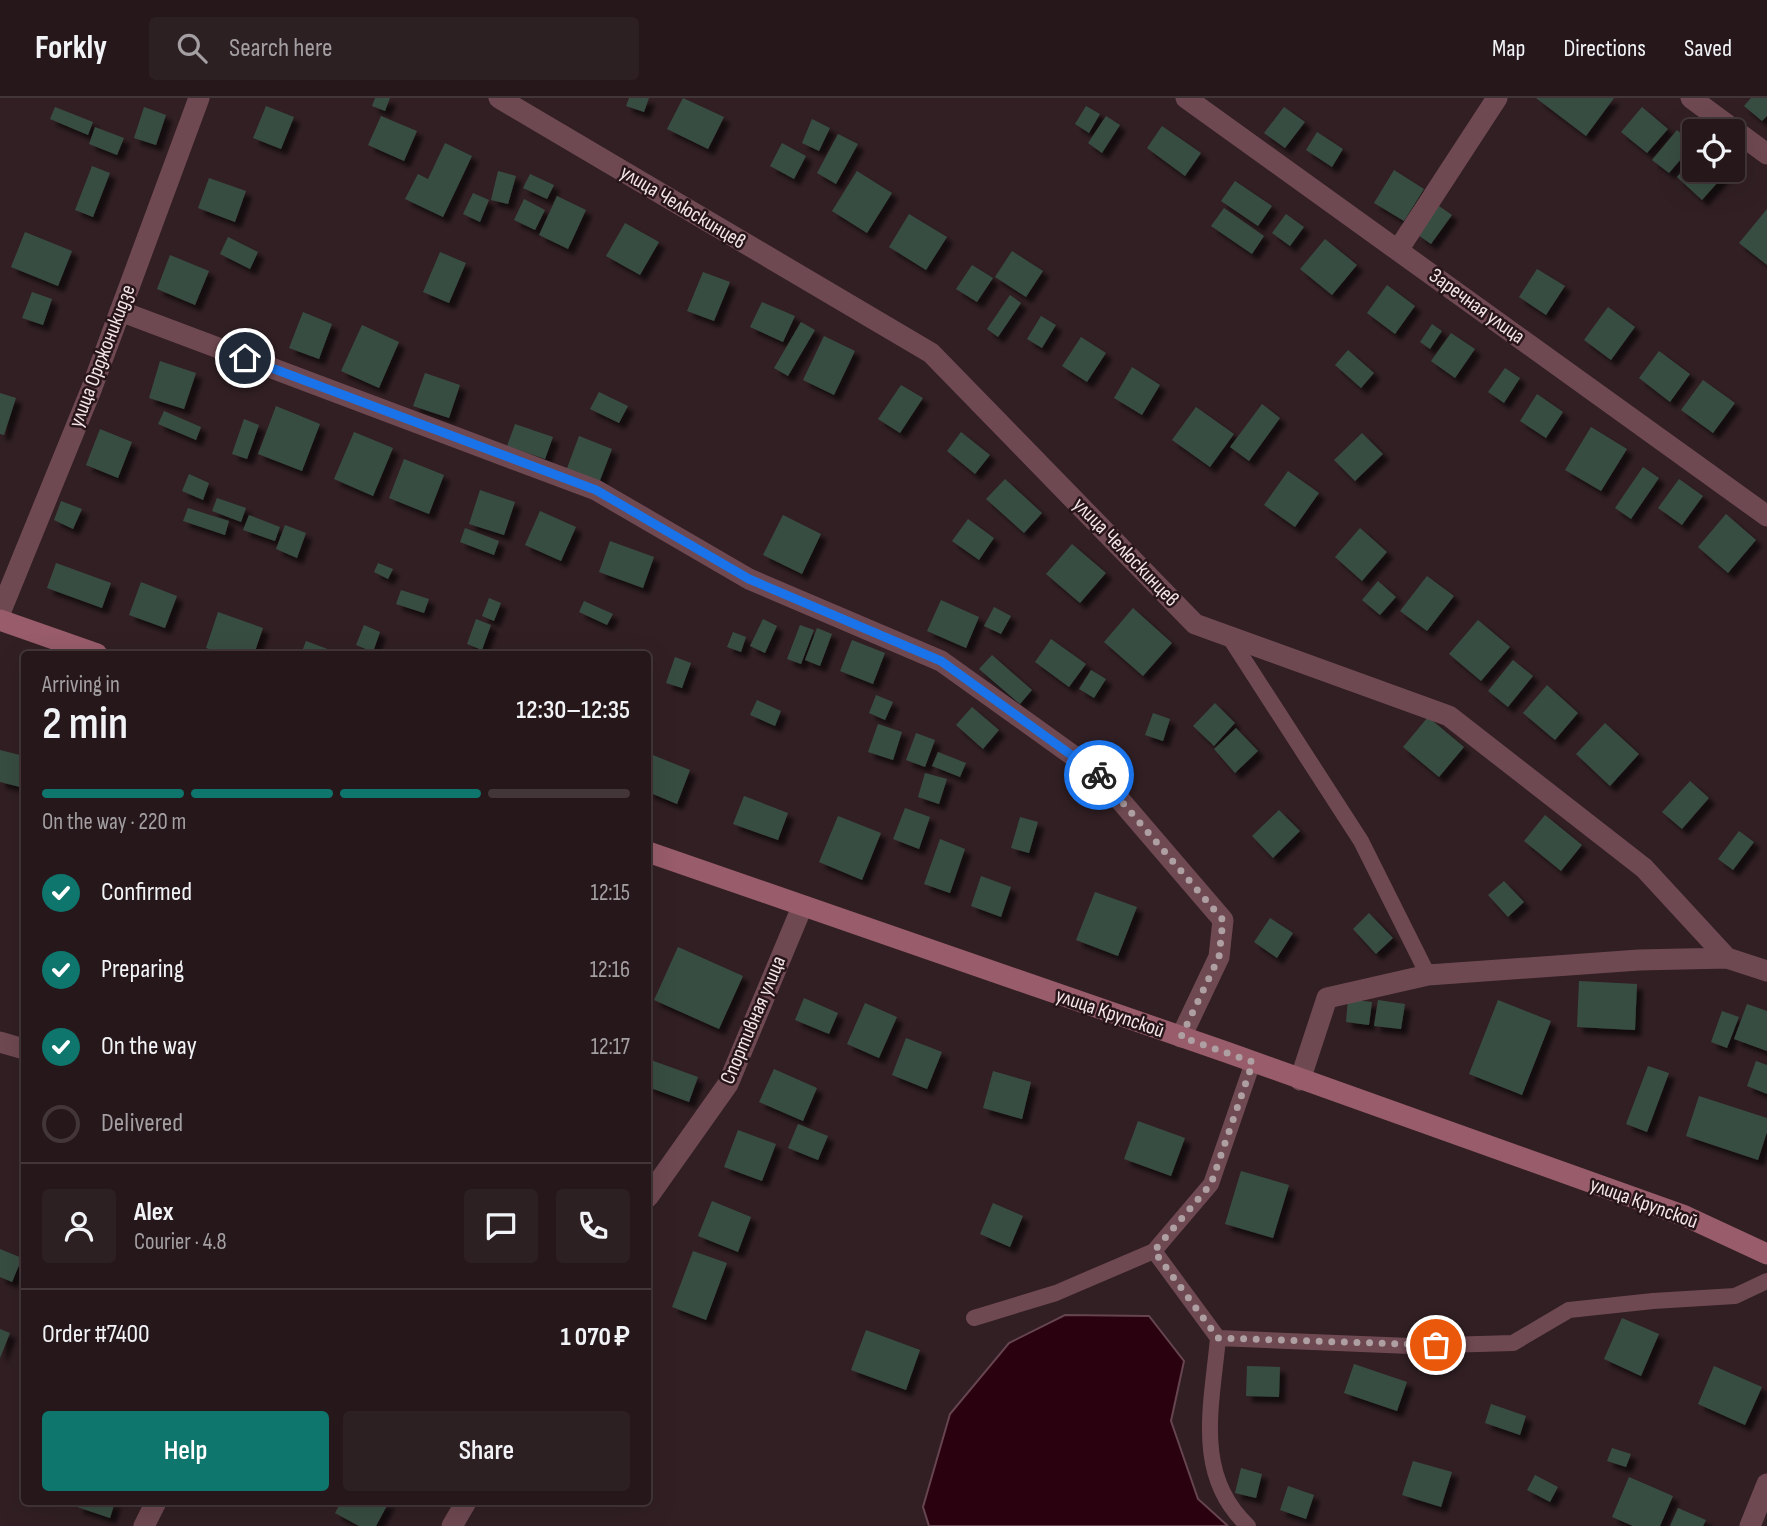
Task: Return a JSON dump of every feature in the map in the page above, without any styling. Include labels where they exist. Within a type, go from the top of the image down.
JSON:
[{"type":"street","name":"улица Орджоникидзе","points":[[0,613],[91,390],[199,98]]},
{"type":"street","name":"Заречная улица","points":[[1186,98],[1767,516]]},
{"type":"street","points":[[1398,250],[1497,98]]},
{"type":"street","points":[[1691,98],[1767,154]]},
{"type":"street","name":"улица Челюскинцев","points":[[512,101],[931,353],[1195,624],[1449,716],[1644,868],[1727,958],[1767,971]]},
{"type":"street","points":[[120,311],[596,490],[749,579],[941,661],[1096,772],[1223,920],[1219,957],[1181,1037]]},
{"type":"street","points":[[0,620],[88,651]]},
{"type":"street","name":"улица Крупской","points":[[651,853],[1253,1062],[1685,1216],[1767,1254]]},
{"type":"street","name":"Спортивная улица","points":[[651,1193],[728,1084],[802,907]]},
{"type":"street","points":[[1300,1080],[1327,998],[1428,975],[1639,960],[1727,958]]},
{"type":"street","points":[[0,1042],[21,1048]]},
{"type":"street","points":[[1750,1526],[1767,1484]]},
{"type":"street","points":[[144,1526],[154,1505]]},
{"type":"street","points":[[452,1526],[464,1505]]},
{"type":"lane","points":[[1228,635],[1361,841],[1428,975]]},
{"type":"lane","points":[[974,1318],[1056,1293],[1154,1251],[1211,1184],[1253,1062]]},
{"type":"lane","points":[[1154,1251],[1218,1338],[1209,1444],[1215,1477],[1233,1512],[1248,1526]]},
{"type":"lane","points":[[1218,1338],[1410,1346],[1513,1343],[1569,1310],[1735,1296],[1767,1281]]},
{"type":"shaded area","points":[[1065,1315],[1149,1316],[1184,1361],[1171,1421],[1198,1499],[1228,1526],[929,1526],[923,1507],[950,1414],[1009,1343]]},
{"type":"building","points":[[375,98],[390,98],[385,111],[372,106]]},
{"type":"building","points":[[629,98],[649,98],[644,112],[626,106]]},
{"type":"building","points":[[683,98],[724,117],[708,149],[667,129]]},
{"type":"building","points":[[1536,98],[1614,98],[1586,136]]},
{"type":"building","points":[[1751,98],[1767,98],[1767,116],[1762,121],[1744,106]]},
{"type":"building","points":[[266,106],[294,117],[281,149],[253,138]]},
{"type":"building","points":[[1086,106],[1100,114],[1089,133],[1075,124]]},
{"type":"building","points":[[55,107],[93,122],[88,135],[50,119]]},
{"type":"building","points":[[144,107],[166,115],[156,145],[134,138]]},
{"type":"building","points":[[1284,107],[1305,122],[1285,148],[1264,133]]},
{"type":"building","points":[[1642,107],[1668,129],[1647,153],[1621,132]]},
{"type":"building","points":[[381,116],[417,131],[404,161],[368,145]]},
{"type":"building","points":[[1106,116],[1120,125],[1102,153],[1088,143]]},
{"type":"building","points":[[812,119],[830,128],[819,151],[802,143]]},
{"type":"building","points":[[1162,126],[1201,153],[1185,176],[1147,148]]},
{"type":"building","points":[[95,127],[124,138],[117,155],[89,144]]},
{"type":"building","points":[[1677,130],[1682,134],[1682,158],[1669,173],[1652,160]]},
{"type":"building","points":[[1317,132],[1343,149],[1332,167],[1306,150]]},
{"type":"building","points":[[838,134],[858,144],[836,184],[817,173]]},
{"type":"building","points":[[445,143],[472,156],[443,217],[405,199],[418,174],[428,179]]},
{"type":"building","points":[[782,143],[806,156],[794,179],[770,166]]},
{"type":"building","points":[[92,166],[110,173],[93,217],[75,210]]},
{"type":"building","points":[[1394,170],[1424,189],[1404,221],[1374,203]]},
{"type":"building","points":[[498,171],[516,176],[508,204],[491,200]]},
{"type":"building","points":[[857,171],[892,193],[867,233],[832,211]]},
{"type":"building","points":[[530,174],[554,185],[547,199],[523,188]]},
{"type":"building","points":[[209,178],[246,191],[235,222],[198,208]]},
{"type":"building","points":[[1235,181],[1272,206],[1258,226],[1221,201]]},
{"type":"building","points":[[1682,182],[1718,182],[1702,200]]},
{"type":"building","points":[[473,193],[489,200],[480,222],[463,214]]},
{"type":"building","points":[[557,196],[586,210],[568,249],[539,235]]},
{"type":"building","points":[[524,199],[545,210],[535,230],[514,220]]},
{"type":"building","points":[[1439,206],[1452,215],[1431,244],[1418,235]]},
{"type":"building","points":[[1224,208],[1264,236],[1252,254],[1211,226]]},
{"type":"building","points":[[1767,209],[1767,265],[1739,243]]},
{"type":"building","points":[[909,214],[947,237],[926,270],[889,247]]},
{"type":"building","points":[[1286,214],[1304,227],[1290,246],[1272,233]]},
{"type":"building","points":[[625,223],[659,242],[640,275],[606,256]]},
{"type":"building","points":[[25,232],[72,251],[58,286],[11,267]]},
{"type":"building","points":[[228,237],[258,252],[250,269],[220,254]]},
{"type":"building","points":[[1325,239],[1357,265],[1332,295],[1300,269]]},
{"type":"building","points":[[1012,251],[1043,271],[1026,297],[995,277]]},
{"type":"building","points":[[440,252],[466,263],[449,303],[423,292]]},
{"type":"building","points":[[170,255],[209,271],[195,305],[157,289]]},
{"type":"building","points":[[972,265],[993,278],[977,302],[956,289]]},
{"type":"building","points":[[1537,269],[1565,286],[1546,315],[1519,297]]},
{"type":"building","points":[[703,272],[730,282],[714,321],[687,311]]},
{"type":"building","points":[[1387,285],[1415,306],[1395,334],[1367,313]]},
{"type":"building","points":[[32,292],[52,299],[43,325],[22,318]]},
{"type":"building","points":[[1010,295],[1021,303],[998,337],[987,329]]},
{"type":"building","points":[[762,302],[795,316],[783,342],[750,327]]},
{"type":"building","points":[[1608,307],[1635,327],[1611,360],[1584,340]]},
{"type":"building","points":[[303,312],[332,324],[319,359],[289,348]]},
{"type":"building","points":[[1041,316],[1056,325],[1042,348],[1027,339]]},
{"type":"building","points":[[801,322],[815,330],[788,376],[774,368]]},
{"type":"building","points":[[1432,324],[1442,331],[1430,349],[1420,342]]},
{"type":"building","points":[[362,325],[399,342],[379,388],[341,371]]},
{"type":"building","points":[[1451,333],[1475,349],[1455,378],[1431,361]]},
{"type":"building","points":[[824,336],[855,351],[834,395],[803,380]]},
{"type":"building","points":[[1081,337],[1106,353],[1087,382],[1062,366]]},
{"type":"building","points":[[1348,350],[1374,373],[1361,388],[1335,365]]},
{"type":"building","points":[[1659,351],[1690,374],[1670,402],[1639,378]]},
{"type":"building","points":[[160,361],[196,373],[184,409],[149,398]]},
{"type":"building","points":[[1132,367],[1160,385],[1142,415],[1114,398]]},
{"type":"building","points":[[1505,368],[1520,378],[1504,403],[1488,392]]},
{"type":"building","points":[[425,373],[460,385],[449,418],[413,406]]},
{"type":"building","points":[[1703,380],[1735,403],[1713,433],[1681,410]]},
{"type":"building","points":[[901,385],[923,398],[900,433],[878,419]]},
{"type":"building","points":[[599,392],[628,406],[619,423],[590,409]]},
{"type":"building","points":[[0,393],[16,398],[4,435],[0,434]]},
{"type":"building","points":[[1537,394],[1563,412],[1546,438],[1520,421]]},
{"type":"building","points":[[1262,404],[1280,418],[1249,461],[1230,447]]},
{"type":"building","points":[[276,406],[320,424],[302,471],[258,454]]},
{"type":"building","points":[[1196,407],[1234,434],[1210,467],[1172,440]]},
{"type":"building","points":[[164,411],[201,427],[196,440],[158,424]]},
{"type":"building","points":[[244,419],[259,425],[247,459],[232,454]]},
{"type":"building","points":[[515,424],[553,437],[545,459],[507,446]]},
{"type":"building","points":[[1591,427],[1627,449],[1601,491],[1565,470]]},
{"type":"building","points":[[100,429],[132,442],[118,478],[86,465]]},
{"type":"building","points":[[354,432],[393,448],[373,496],[334,479]]},
{"type":"building","points":[[961,432],[990,455],[975,474],[947,451]]},
{"type":"building","points":[[1362,433],[1383,454],[1355,481],[1334,460]]},
{"type":"building","points":[[579,436],[612,449],[599,483],[566,471]]},
{"type":"building","points":[[404,459],[444,475],[429,514],[389,498]]},
{"type":"building","points":[[1643,467],[1659,478],[1631,519],[1615,508]]},
{"type":"building","points":[[1288,471],[1319,493],[1295,527],[1264,505]]},
{"type":"building","points":[[189,474],[209,483],[203,500],[182,491]]},
{"type":"building","points":[[1005,479],[1042,513],[1024,533],[986,499]]},
{"type":"building","points":[[1679,479],[1703,496],[1682,525],[1658,508]]},
{"type":"building","points":[[480,490],[515,502],[504,535],[469,524]]},
{"type":"building","points":[[217,498],[246,508],[241,522],[212,511]]},
{"type":"building","points":[[61,501],[82,509],[73,529],[54,520]]},
{"type":"building","points":[[188,508],[229,521],[225,535],[183,521]]},
{"type":"building","points":[[540,511],[576,527],[561,561],[525,545]]},
{"type":"building","points":[[1726,514],[1756,540],[1728,573],[1698,547]]},
{"type":"building","points":[[249,515],[280,527],[275,541],[243,530]]},
{"type":"building","points":[[783,515],[821,534],[802,574],[763,555]]},
{"type":"building","points":[[968,519],[994,538],[979,560],[952,541]]},
{"type":"building","points":[[285,525],[306,533],[297,558],[276,549]]},
{"type":"building","points":[[465,528],[499,541],[494,555],[460,542]]},
{"type":"building","points":[[1360,528],[1387,552],[1362,581],[1335,557]]},
{"type":"building","points":[[610,541],[654,557],[643,588],[599,572]]},
{"type":"building","points":[[1072,544],[1106,573],[1080,603],[1046,574]]},
{"type":"building","points":[[56,563],[111,583],[102,608],[47,588]]},
{"type":"building","points":[[378,563],[393,569],[388,579],[374,572]]},
{"type":"building","points":[[1427,576],[1454,596],[1427,631],[1400,611]]},
{"type":"building","points":[[1378,581],[1396,597],[1380,615],[1362,600]]},
{"type":"building","points":[[141,582],[177,596],[165,628],[129,615]]},
{"type":"building","points":[[401,590],[429,599],[424,613],[396,604]]},
{"type":"building","points":[[489,598],[501,603],[494,621],[482,616]]},
{"type":"building","points":[[941,600],[979,617],[966,648],[927,631]]},
{"type":"building","points":[[584,601],[613,614],[607,625],[579,612]]},
{"type":"building","points":[[994,607],[1011,616],[1001,634],[984,626]]},
{"type":"building","points":[[1133,608],[1172,643],[1143,676],[1104,642]]},
{"type":"building","points":[[218,612],[263,628],[255,651],[216,651],[206,648]]},
{"type":"building","points":[[476,619],[491,625],[482,650],[467,644]]},
{"type":"building","points":[[763,619],[777,626],[765,653],[750,646]]},
{"type":"building","points":[[1478,620],[1510,647],[1481,681],[1449,654]]},
{"type":"building","points":[[364,625],[380,632],[373,651],[356,645]]},
{"type":"building","points":[[800,625],[814,630],[801,664],[787,659]]},
{"type":"building","points":[[817,628],[832,634],[820,666],[805,660]]},
{"type":"building","points":[[733,632],[746,637],[741,652],[727,647]]},
{"type":"building","points":[[1051,639],[1086,664],[1069,687],[1035,662]]},
{"type":"building","points":[[852,640],[885,653],[873,684],[840,671]]},
{"type":"building","points":[[306,641],[333,651],[302,651]]},
{"type":"building","points":[[992,655],[1032,690],[1020,704],[979,669]]},
{"type":"building","points":[[675,657],[691,663],[682,688],[666,683]]},
{"type":"building","points":[[1513,660],[1533,676],[1508,707],[1488,691]]},
{"type":"building","points":[[1091,670],[1106,679],[1094,698],[1079,689]]},
{"type":"building","points":[[1547,685],[1578,713],[1555,740],[1523,713]]},
{"type":"building","points":[[876,695],[893,702],[885,720],[869,713]]},
{"type":"building","points":[[757,700],[781,711],[775,726],[750,715]]},
{"type":"building","points":[[1215,703],[1235,723],[1214,746],[1193,726]]},
{"type":"building","points":[[972,707],[999,730],[983,749],[956,725]]},
{"type":"building","points":[[1153,713],[1170,719],[1163,741],[1145,735]]},
{"type":"building","points":[[1428,717],[1464,747],[1439,777],[1403,747]]},
{"type":"building","points":[[1605,723],[1639,754],[1610,786],[1576,754]]},
{"type":"building","points":[[878,724],[902,732],[893,760],[868,752]]},
{"type":"building","points":[[1236,728],[1258,751],[1235,773],[1214,749]]},
{"type":"building","points":[[916,733],[935,740],[925,767],[906,760]]},
{"type":"building","points":[[0,750],[21,755],[21,787],[0,782]]},
{"type":"building","points":[[938,752],[966,763],[960,777],[932,766]]},
{"type":"building","points":[[651,754],[690,770],[677,804],[651,793]]},
{"type":"building","points":[[925,773],[947,779],[939,804],[918,797]]},
{"type":"building","points":[[1690,781],[1709,798],[1682,829],[1662,812]]},
{"type":"building","points":[[744,796],[788,813],[778,840],[733,824]]},
{"type":"building","points":[[905,808],[930,817],[919,849],[893,839]]},
{"type":"building","points":[[1279,810],[1300,831],[1273,858],[1252,836]]},
{"type":"building","points":[[1545,815],[1582,845],[1561,871],[1524,841]]},
{"type":"building","points":[[838,816],[881,833],[862,880],[819,862]]},
{"type":"building","points":[[1020,817],[1038,822],[1029,853],[1011,848]]},
{"type":"building","points":[[1739,831],[1754,842],[1733,870],[1718,859]]},
{"type":"building","points":[[940,839],[965,849],[950,893],[924,884]]},
{"type":"building","points":[[981,876],[1011,887],[1001,917],[971,906]]},
{"type":"building","points":[[1504,881],[1524,902],[1508,917],[1488,895]]},
{"type":"building","points":[[1095,892],[1137,907],[1118,956],[1076,940]]},
{"type":"building","points":[[1369,913],[1393,938],[1376,954],[1353,929]]},
{"type":"building","points":[[1270,918],[1293,933],[1277,958],[1254,942]]},
{"type":"building","points":[[678,947],[743,976],[719,1029],[654,1000]]},
{"type":"building","points":[[1579,981],[1637,984],[1635,1030],[1577,1027]]},
{"type":"building","points":[[804,998],[838,1013],[829,1034],[795,1020]]},
{"type":"building","points":[[1348,999],[1372,1002],[1369,1025],[1346,1022]]},
{"type":"building","points":[[1378,1000],[1405,1004],[1401,1029],[1374,1026]]},
{"type":"building","points":[[1498,1000],[1551,1021],[1522,1095],[1469,1074]]},
{"type":"building","points":[[865,1003],[897,1017],[879,1058],[847,1044]]},
{"type":"building","points":[[1747,1004],[1767,1011],[1767,1051],[1734,1039]]},
{"type":"building","points":[[1722,1011],[1739,1017],[1727,1048],[1711,1042]]},
{"type":"building","points":[[906,1038],[942,1052],[927,1089],[892,1075]]},
{"type":"building","points":[[651,1060],[698,1077],[689,1102],[651,1088]]},
{"type":"building","points":[[1756,1061],[1767,1065],[1767,1094],[1747,1086]]},
{"type":"building","points":[[1648,1066],[1669,1073],[1647,1132],[1626,1124]]},
{"type":"building","points":[[774,1069],[817,1088],[803,1121],[759,1102]]},
{"type":"building","points":[[993,1071],[1031,1082],[1022,1119],[983,1108]]},
{"type":"building","points":[[1699,1096],[1767,1118],[1767,1132],[1758,1160],[1686,1136]]},
{"type":"building","points":[[1138,1121],[1185,1138],[1171,1176],[1124,1159]]},
{"type":"building","points":[[798,1124],[828,1136],[818,1160],[788,1148]]},
{"type":"building","points":[[738,1130],[776,1144],[762,1181],[724,1167]]},
{"type":"building","points":[[1241,1171],[1289,1185],[1273,1238],[1225,1224]]},
{"type":"building","points":[[712,1201],[751,1217],[738,1252],[698,1236]]},
{"type":"building","points":[[993,1203],[1023,1216],[1010,1247],[980,1234]]},
{"type":"building","points":[[0,1249],[21,1258],[12,1282],[0,1277]]},
{"type":"building","points":[[693,1251],[727,1263],[706,1320],[672,1307]]},
{"type":"building","points":[[1622,1318],[1659,1334],[1641,1376],[1604,1359]]},
{"type":"building","points":[[0,1329],[10,1333],[0,1358]]},
{"type":"building","points":[[866,1330],[920,1350],[906,1390],[851,1370]]},
{"type":"building","points":[[1354,1364],[1407,1382],[1397,1411],[1344,1393]]},
{"type":"building","points":[[1247,1366],[1280,1367],[1279,1397],[1246,1396]]},
{"type":"building","points":[[1714,1366],[1762,1387],[1745,1425],[1698,1404]]},
{"type":"building","points":[[1491,1404],[1526,1416],[1520,1435],[1485,1423]]},
{"type":"building","points":[[1612,1448],[1631,1454],[1626,1467],[1607,1461]]},
{"type":"building","points":[[1413,1461],[1452,1472],[1441,1507],[1402,1495]]},
{"type":"building","points":[[1241,1468],[1262,1474],[1256,1498],[1235,1493]]},
{"type":"building","points":[[1535,1475],[1558,1487],[1550,1502],[1527,1490]]},
{"type":"building","points":[[1629,1477],[1673,1496],[1660,1526],[1633,1526],[1612,1517]]},
{"type":"building","points":[[1288,1486],[1314,1495],[1306,1519],[1280,1510]]},
{"type":"building","points":[[78,1505],[114,1505],[110,1518],[77,1507]]},
{"type":"building","points":[[339,1505],[387,1505],[376,1526],[359,1526],[335,1513]]},
{"type":"building","points":[[1678,1508],[1706,1520],[1703,1526],[1670,1526]]},
{"type":"way so far","points":[[1099,775],[1223,920],[1219,957],[1181,1037],[1253,1062],[1211,1184],[1154,1251],[1218,1338],[1436,1345]]},
{"type":"route","points":[[245,358],[596,490],[749,579],[941,661],[1099,775]]}]
